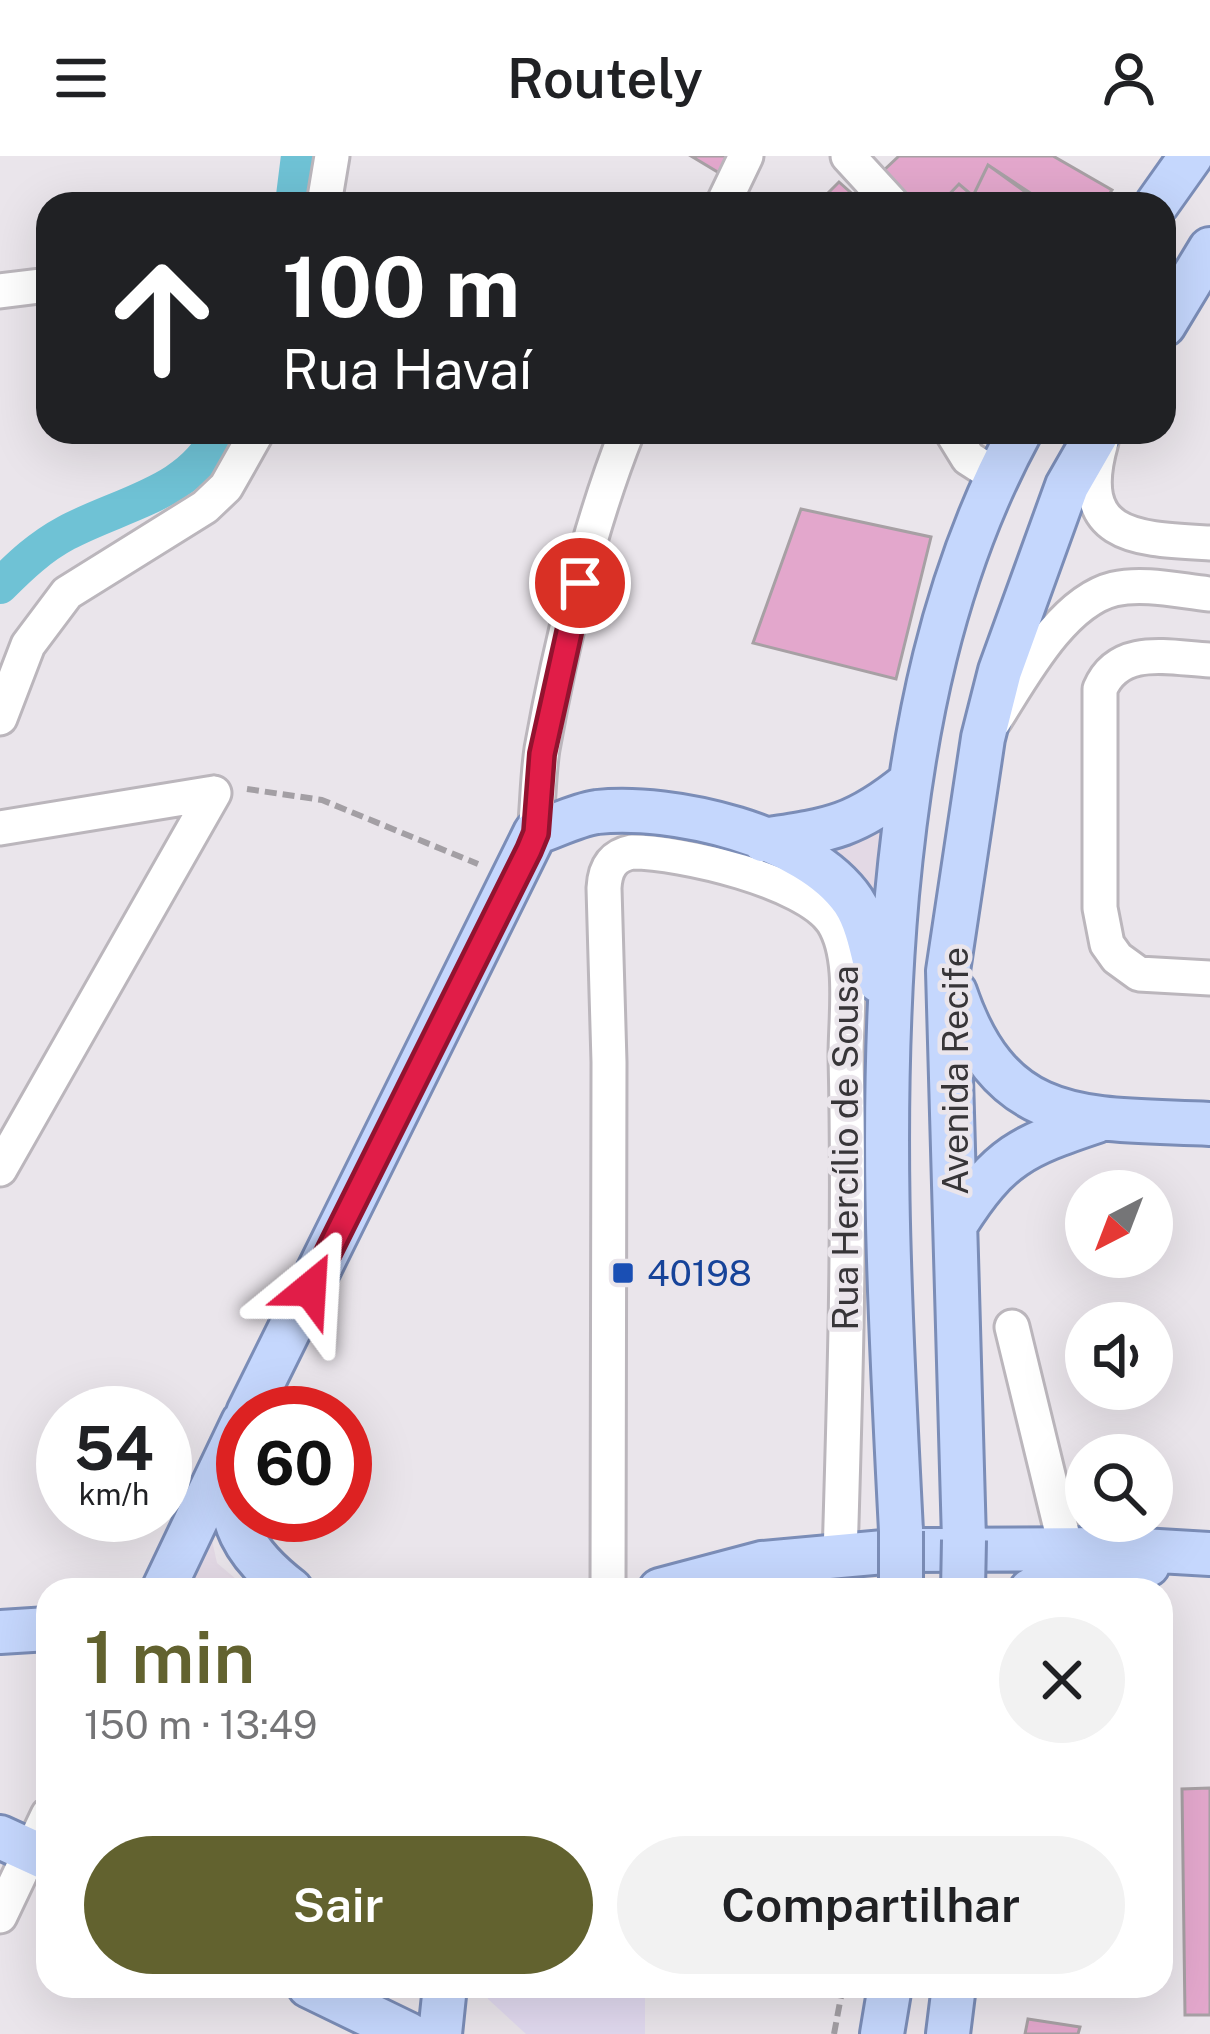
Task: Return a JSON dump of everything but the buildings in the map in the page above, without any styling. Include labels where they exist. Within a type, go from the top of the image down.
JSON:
[{"type":"main road","points":[[1166,192],[1191,156]]},
{"type":"main road","points":[[1176,305],[1210,249]]},
{"type":"main road","name":"Avenida Recife","points":[[901,1578],[885,1229],[887,1011],[909,783],[931,658],[962,562],[1013,444]]},
{"type":"main road","name":"Avenida Recife","points":[[963,1578],[948,971],[983,738],[1000,670],[1067,486],[1093,444]]},
{"type":"main road","points":[[763,840],[843,826],[879,808],[909,783]]},
{"type":"main road","points":[[261,1386],[536,833],[579,816],[644,811],[704,819],[805,859],[853,902],[867,933],[887,1011]]},
{"type":"main road","points":[[948,971],[964,1018],[985,1056],[1010,1084],[1038,1103],[1098,1120],[1210,1124]]},
{"type":"main road","points":[[956,1230],[998,1166],[1043,1139],[1098,1120]]},
{"type":"main road","points":[[169,1578],[216,1478]]},
{"type":"main road","points":[[247,1542],[263,1568],[276,1578]]},
{"type":"main road","points":[[705,1578],[761,1563],[906,1550],[1058,1578],[1197,1554]]},
{"type":"main road","points":[[0,1632],[36,1630]]},
{"type":"main road","points":[[326,1998],[365,2025],[408,2034]]},
{"type":"main road","points":[[440,2034],[444,1998]]},
{"type":"main road","points":[[882,2034],[888,1998]]},
{"type":"main road","points":[[948,2034],[952,1998]]},
{"type":"street","points":[[326,192],[332,156]]},
{"type":"street","points":[[729,192],[746,156]]},
{"type":"street","points":[[848,156],[881,192]]},
{"type":"street","points":[[0,292],[36,288]]},
{"type":"street","points":[[0,718],[28,645],[67,593],[205,507],[226,487],[250,444]]},
{"type":"street","points":[[536,833],[542,754],[556,686],[580,583],[623,444]]},
{"type":"street","points":[[959,444],[968,458],[996,476]]},
{"type":"street","points":[[1099,444],[1093,484],[1107,517],[1132,537],[1210,543]]},
{"type":"street","points":[[983,738],[1035,656],[1085,604],[1117,588],[1210,594]]},
{"type":"street","points":[[1210,660],[1140,657],[1127,659],[1110,671],[1100,689],[1098,824],[1102,926],[1117,958],[1138,974],[1210,977]]},
{"type":"street","points":[[0,828],[214,793]]},
{"type":"street","points":[[0,1169],[214,793]]},
{"type":"street","name":"Rua Hercílio de Sousa","points":[[608,1578],[609,1062],[604,888],[610,865],[632,851],[765,879],[800,893],[822,908],[844,943],[849,1162],[840,1557]]},
{"type":"street","points":[[1012,1327],[1058,1578]]},
{"type":"street","points":[[0,1916],[31,1840]]},
{"type":"path","points":[[214,793],[260,788],[322,800],[516,878]]},
{"type":"path","points":[[834,2034],[841,1998]]},
{"type":"shaded area","points":[[888,812],[871,985],[796,856],[846,847]]},
{"type":"shaded area","points":[[211,1536],[217,1563],[235,1578],[147,1578],[183,1550]]},
{"type":"shaded area","points":[[645,1998],[645,2034],[526,2034],[488,1999]]},
{"type":"waterway","points":[[294,192],[299,156]]},
{"type":"waterway","points":[[0,586],[57,538],[173,483],[192,470],[213,444]]},
{"type":"place","name":"40198","points":[[623,1273]]},
{"type":"route","points":[[310,1289],[536,833],[542,754],[580,583]]}]
